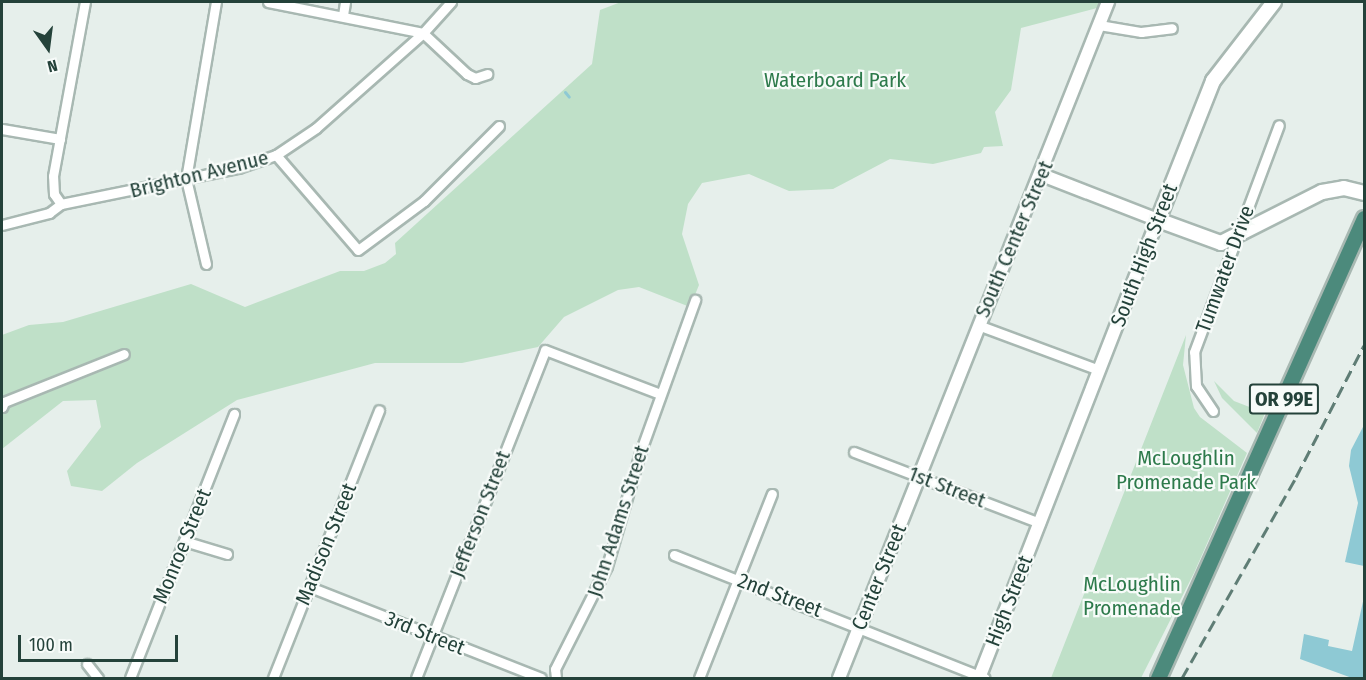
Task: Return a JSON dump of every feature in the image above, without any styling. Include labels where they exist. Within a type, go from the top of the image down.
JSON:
[{"type":"highway","name":"OR 99E","points":[[1158,678],[1365,218]]},
{"type":"main road","name":"South High Street","points":[[1158,220],[1213,81],[1274,2]]},
{"type":"main road","points":[[1158,220],[1214,242],[1235,238],[1322,192],[1344,188],[1365,193]]},
{"type":"street","points":[[61,204],[53,186],[85,2]]},
{"type":"street","points":[[206,264],[186,179],[216,2]]},
{"type":"street","points":[[267,2],[343,15],[423,33],[466,74],[475,78],[487,75]]},
{"type":"street","points":[[343,15],[345,2]]},
{"type":"street","name":"Brighton Avenue","points":[[2,225],[49,213],[61,204],[186,179],[276,155],[305,136],[423,33],[451,2]]},
{"type":"street","name":"South Center Street","points":[[919,476],[978,325],[1042,175],[1108,2]]},
{"type":"street","points":[[1099,26],[1141,32],[1172,28]]},
{"type":"street","name":"Tumwater Drive","points":[[1212,411],[1199,394],[1192,362],[1235,238],[1279,125]]},
{"type":"street","points":[[276,155],[358,250],[424,201],[499,126]]},
{"type":"street","points":[[2,129],[60,139]]},
{"type":"street","points":[[1042,175],[1158,220]]},
{"type":"street","name":"South High Street","points":[[1040,523],[1158,220]]},
{"type":"street","name":"John Adams Street","points":[[556,678],[555,669],[607,566],[660,394],[695,300]]},
{"type":"street","points":[[978,325],[1099,370]]},
{"type":"street","name":"Jefferson Street","points":[[416,678],[544,350],[660,394]]},
{"type":"street","points":[[2,407],[4,402],[124,354]]},
{"type":"street","name":"Madison Street","points":[[273,678],[379,410]]},
{"type":"street","name":"Monroe Street","points":[[130,678],[234,414]]},
{"type":"street","name":"1st Street","points":[[854,452],[1040,523]]},
{"type":"street","name":"Center Street","points":[[839,678],[919,476]]},
{"type":"street","points":[[699,678],[772,494]]},
{"type":"street","name":"High Street","points":[[981,678],[1040,523]]},
{"type":"street","points":[[184,541],[227,554]]},
{"type":"street","name":"2nd Street","points":[[674,555],[859,627],[981,678]]},
{"type":"street","name":"3rd Street","points":[[310,587],[541,678]]},
{"type":"street","points":[[87,664],[98,678]]},
{"type":"green space","name":"Waterboard Park","points":[[621,2],[1120,2],[1021,28],[1011,90],[995,112],[1003,146],[984,147],[981,153],[933,164],[890,159],[833,189],[789,191],[749,174],[702,183],[688,204],[682,234],[699,285],[690,307],[639,287],[618,290],[564,317],[538,347],[462,363],[375,363],[237,400],[137,463],[102,491],[71,486],[67,471],[101,427],[96,400],[63,401],[2,449],[2,335],[29,325],[63,322],[191,284],[245,307],[340,271],[364,271],[385,263],[396,254],[395,243],[592,64],[600,10]]},
{"type":"green space","name":"McLoughlin Promenade","points":[[1186,335],[1183,365],[1194,408],[1200,417],[1247,453],[1194,573],[1141,678],[1051,678]]},
{"type":"green space","points":[[1214,381],[1234,401],[1265,413],[1257,433],[1222,398]]},
{"type":"water","points":[[1364,425],[1364,566],[1345,562],[1358,503],[1349,466],[1351,450]]},
{"type":"water","points":[[1364,597],[1364,678],[1352,678],[1300,659],[1304,634],[1329,640],[1328,646],[1352,651]]},
{"type":"waterway","points":[[565,92],[569,97]]},
{"type":"railway","points":[[1182,678],[1296,477],[1364,345]]},
{"type":"park label","name":"McLoughlin Promenade Park","points":[[1186,470]]}]
